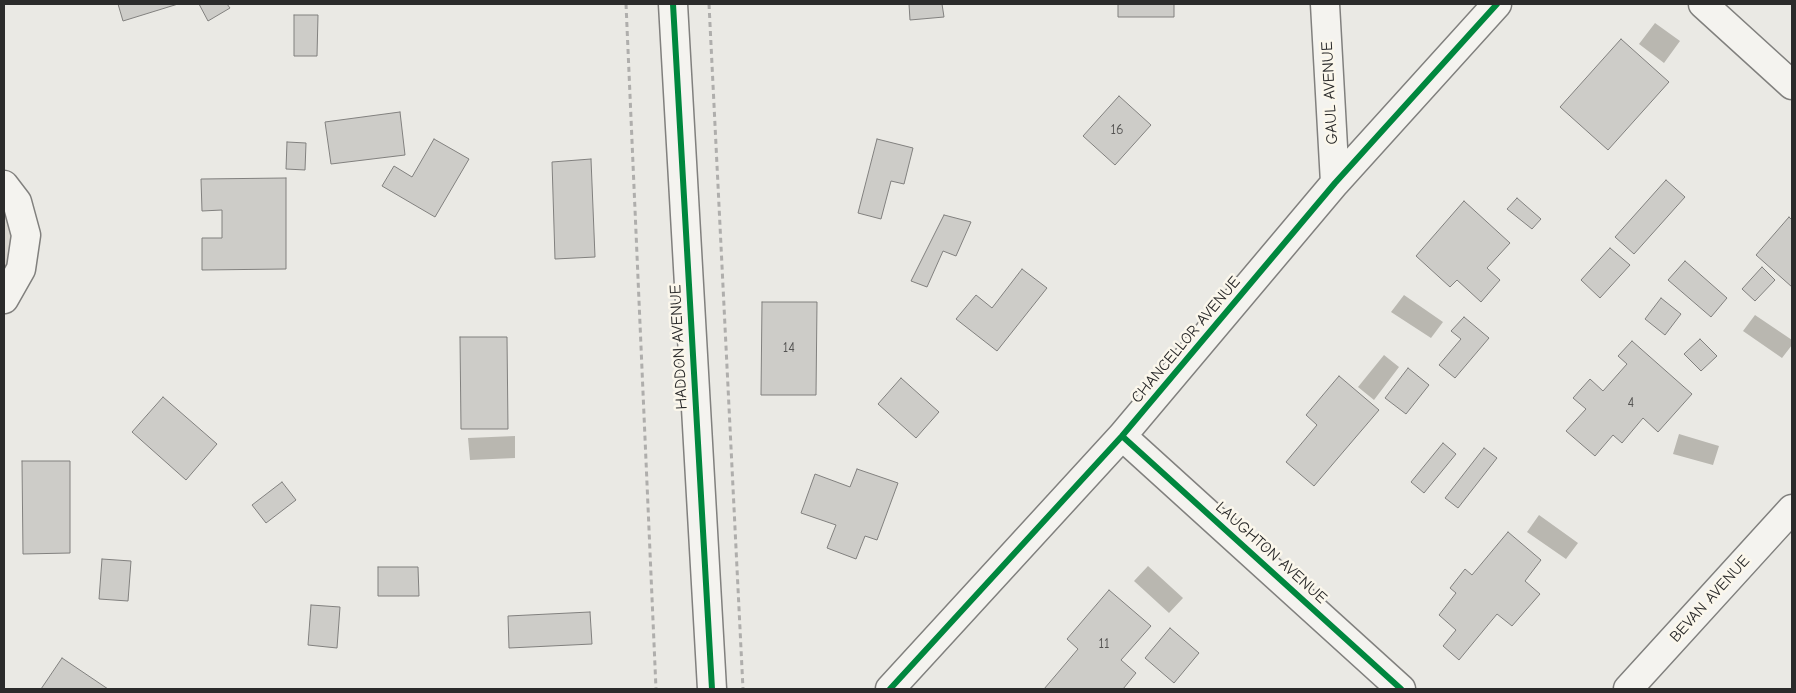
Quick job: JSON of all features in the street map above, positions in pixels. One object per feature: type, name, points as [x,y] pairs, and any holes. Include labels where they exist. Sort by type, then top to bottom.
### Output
[{"type":"street","name":"HADDON AVENUE","points":[[673,4],[712,689]]},
{"type":"street","name":"GAUL AVENUE","points":[[1325,4],[1335,183]]},
{"type":"street","name":"CHANCELLOR AVENUE","points":[[890,689],[1122,436],[1335,183],[1498,4]]},
{"type":"street","points":[[1703,4],[1792,85]]},
{"type":"street","points":[[4,185],[17,202],[26,235],[21,269],[4,299]]},
{"type":"street","name":"LAUGHTON AVENUE","points":[[1122,436],[1401,689]]},
{"type":"street","name":"BEVAN AVENUE","points":[[1628,689],[1792,509]]},
{"type":"path","points":[[626,4],[656,689]]},
{"type":"path","points":[[709,4],[743,689]]},
{"type":"shaded area","points":[[1655,23],[1680,41],[1664,63],[1639,44]]},
{"type":"shaded area","points":[[4,185],[17,202],[4,299]]},
{"type":"shaded area","points":[[1404,295],[1443,322],[1431,338],[1391,312]]},
{"type":"shaded area","points":[[1755,315],[1792,340],[1792,345],[1782,358],[1743,331]]},
{"type":"shaded area","points":[[1384,355],[1399,367],[1374,400],[1358,387]]},
{"type":"shaded area","points":[[1679,434],[1719,446],[1713,465],[1673,454]]},
{"type":"shaded area","points":[[515,436],[515,458],[470,460],[468,438]]},
{"type":"shaded area","points":[[1539,515],[1578,543],[1566,559],[1527,532]]},
{"type":"shaded area","points":[[1148,566],[1183,598],[1169,613],[1134,581]]},
{"type":"building","points":[[118,4],[178,4],[123,21]]},
{"type":"building","points":[[199,4],[227,4],[230,8],[208,21]]},
{"type":"building","points":[[909,4],[942,4],[944,17],[910,20]]},
{"type":"building","points":[[1118,4],[1174,4],[1174,17],[1118,17]]},
{"type":"building","points":[[294,15],[318,15],[317,56],[294,56]]},
{"type":"building","points":[[1621,39],[1669,82],[1608,150],[1560,107]]},
{"type":"building","points":[[1119,96],[1151,125],[1115,165],[1083,136]]},
{"type":"building","points":[[400,112],[405,155],[331,164],[325,122]]},
{"type":"building","points":[[434,139],[469,159],[435,217],[382,186],[394,166],[412,177]]},
{"type":"building","points":[[877,139],[913,148],[904,184],[891,181],[881,219],[858,213]]},
{"type":"building","points":[[287,142],[306,143],[305,170],[286,169]]},
{"type":"building","points":[[591,159],[595,257],[555,259],[552,162]]},
{"type":"building","points":[[286,178],[286,269],[202,270],[202,238],[222,238],[222,210],[202,211],[201,179]]},
{"type":"building","points":[[1666,180],[1685,197],[1634,254],[1615,237]]},
{"type":"building","points":[[1517,198],[1541,219],[1532,229],[1507,209]]},
{"type":"building","points":[[1464,201],[1510,243],[1487,268],[1500,280],[1481,302],[1457,280],[1450,287],[1416,256]]},
{"type":"building","points":[[944,215],[971,222],[956,256],[943,251],[927,287],[911,281]]},
{"type":"building","points":[[1789,217],[1792,220],[1792,287],[1756,255]]},
{"type":"building","points":[[1610,248],[1630,265],[1600,298],[1581,280]]},
{"type":"building","points":[[1685,261],[1727,298],[1711,317],[1668,280]]},
{"type":"building","points":[[1762,267],[1775,280],[1755,301],[1742,289]]},
{"type":"building","points":[[1022,269],[1047,288],[997,351],[956,319],[976,295],[992,308]]},
{"type":"building","points":[[1661,298],[1681,314],[1665,335],[1645,319]]},
{"type":"building","points":[[762,302],[817,302],[816,395],[761,395]]},
{"type":"building","points":[[1464,317],[1489,338],[1455,378],[1439,365],[1461,339],[1451,331]]},
{"type":"building","points":[[460,337],[507,337],[508,429],[461,429]]},
{"type":"building","points":[[1700,339],[1717,356],[1701,371],[1684,354]]},
{"type":"building","points":[[1632,341],[1692,394],[1658,432],[1643,418],[1622,443],[1613,435],[1595,456],[1566,431],[1586,409],[1573,398],[1590,379],[1603,391],[1627,364],[1618,356]]},
{"type":"building","points":[[1408,368],[1429,385],[1406,414],[1385,398]]},
{"type":"building","points":[[1339,376],[1379,410],[1314,486],[1286,462],[1317,425],[1306,415]]},
{"type":"building","points":[[901,378],[939,412],[916,438],[878,404]]},
{"type":"building","points":[[163,397],[217,444],[186,480],[132,432]]},
{"type":"building","points":[[1443,443],[1456,454],[1424,493],[1411,482]]},
{"type":"building","points":[[1484,448],[1497,458],[1458,508],[1445,498]]},
{"type":"building","points":[[22,461],[70,461],[70,553],[23,554]]},
{"type":"building","points":[[857,469],[898,483],[877,540],[865,536],[856,559],[827,548],[836,525],[801,513],[815,474],[850,487]]},
{"type":"building","points":[[282,482],[296,500],[266,523],[252,505]]},
{"type":"building","points":[[1508,532],[1541,560],[1525,581],[1540,594],[1512,626],[1497,614],[1459,660],[1443,646],[1456,630],[1439,615],[1456,593],[1450,588],[1465,569],[1472,575]]},
{"type":"building","points":[[102,559],[131,561],[128,601],[99,599]]},
{"type":"building","points":[[378,567],[418,567],[419,596],[378,596]]},
{"type":"building","points":[[1109,590],[1151,626],[1121,660],[1136,673],[1123,689],[1044,689],[1078,649],[1067,639]]},
{"type":"building","points":[[311,605],[340,607],[337,648],[308,645]]},
{"type":"building","points":[[590,612],[592,644],[509,648],[508,616]]},
{"type":"building","points":[[1170,628],[1199,653],[1174,683],[1145,658]]},
{"type":"building","points":[[62,658],[108,689],[41,689]]},
{"type":"cycle path","points":[[673,4],[712,689]]},
{"type":"cycle path","points":[[890,689],[1122,436],[1335,183],[1497,4]]},
{"type":"cycle path","points":[[1122,436],[1401,689]]}]
